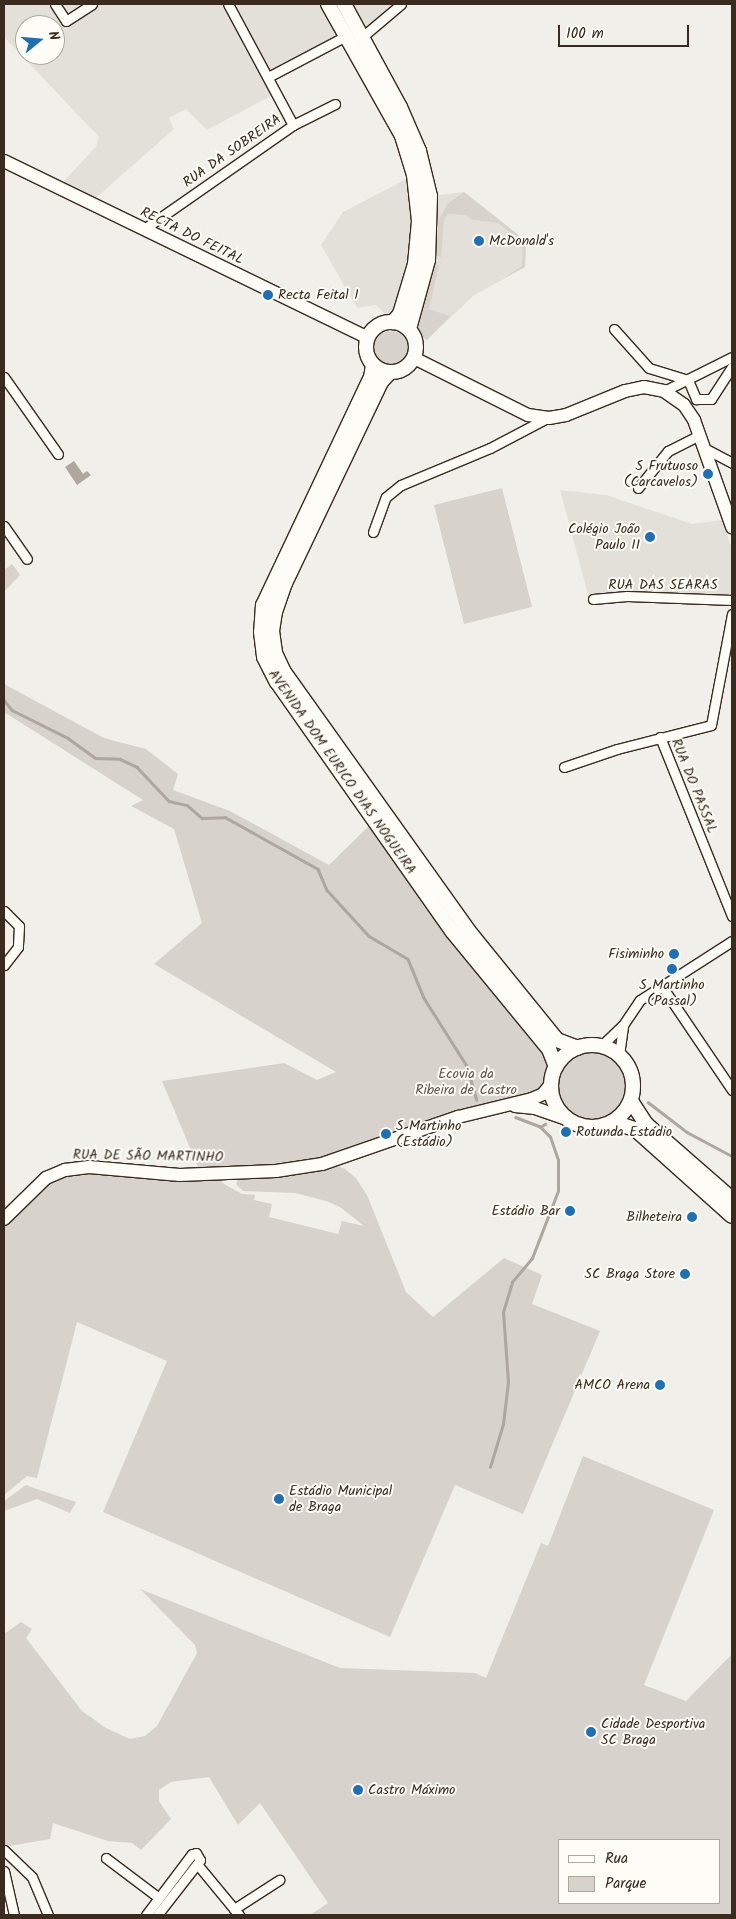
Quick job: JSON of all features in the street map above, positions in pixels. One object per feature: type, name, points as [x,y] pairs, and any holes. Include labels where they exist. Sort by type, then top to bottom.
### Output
[{"type":"main road","points":[[328,4],[402,136],[414,175],[419,221],[415,264],[400,314],[393,322]]},
{"type":"main road","points":[[344,4],[400,107],[419,151],[430,196],[428,260],[409,329]]},
{"type":"main road","points":[[393,322],[409,329],[416,343],[414,358],[404,369],[390,372],[372,365],[366,352],[367,337],[377,325],[393,322]]},
{"type":"main road","name":"AVENIDA DOM EURICO DIAS NOGUEIRA","points":[[372,365],[371,377],[263,605],[261,632],[264,657],[277,682],[452,930],[515,1012],[549,1049],[556,1067]]},
{"type":"main road","name":"AVENIDA DOM EURICO DIAS NOGUEIRA","points":[[390,372],[381,382],[285,583],[275,612],[272,631],[276,653],[284,672],[471,934],[557,1040],[578,1048]]},
{"type":"main road","points":[[614,1122],[631,1101],[633,1078],[619,1055],[601,1046],[578,1048],[565,1055],[556,1067],[552,1084],[556,1104],[569,1120],[590,1127],[614,1122],[636,1129],[732,1216]]},
{"type":"main road","points":[[631,1101],[646,1124],[732,1199]]},
{"type":"street","points":[[55,4],[66,20],[92,4]]},
{"type":"street","name":"RUA DA SOBREIRA","points":[[144,229],[293,125],[228,4]]},
{"type":"street","points":[[362,36],[401,4]]},
{"type":"street","points":[[268,77],[346,36]]},
{"type":"street","points":[[293,125],[335,104]]},
{"type":"street","name":"RECTA DO FEITAL","points":[[4,162],[367,337]]},
{"type":"street","points":[[614,329],[649,368],[688,380]]},
{"type":"street","points":[[664,391],[732,357]]},
{"type":"street","points":[[414,358],[528,415],[549,418]]},
{"type":"street","points":[[688,380],[696,399],[710,399],[732,367]]},
{"type":"street","points":[[4,377],[58,454]]},
{"type":"street","points":[[373,532],[386,497],[401,485],[490,448],[549,418],[566,415],[625,391],[644,387],[664,391],[684,405],[706,449],[732,527]]},
{"type":"street","points":[[638,488],[672,448],[700,435]]},
{"type":"street","points":[[706,449],[732,463]]},
{"type":"street","points":[[4,526],[27,559]]},
{"type":"street","name":"RUA DAS SEARAS","points":[[594,599],[627,596],[732,600]]},
{"type":"street","name":"RUA DO PASSAL","points":[[732,614],[711,725],[660,737],[732,916]]},
{"type":"street","points":[[564,767],[660,737]]},
{"type":"street","points":[[4,911],[19,926],[18,947],[4,966]]},
{"type":"street","points":[[601,1046],[624,1025],[640,1000],[732,941]]},
{"type":"street","points":[[661,985],[732,1090]]},
{"type":"street","points":[[619,1055],[624,1025]]},
{"type":"street","name":"RUA DE SÃO MARTINHO","points":[[4,1219],[46,1178],[65,1170],[89,1168],[180,1175],[297,1168],[322,1164],[407,1137],[458,1117],[510,1106],[543,1094],[552,1084]]},
{"type":"street","name":"RUA DE SÃO MARTINHO","points":[[510,1106],[535,1108],[569,1120]]},
{"type":"street","points":[[4,1850],[32,1877],[48,1915]]},
{"type":"street","points":[[146,1915],[192,1854],[200,1856],[197,1864],[157,1915]]},
{"type":"street","points":[[106,1858],[159,1898]]},
{"type":"street","points":[[197,1864],[236,1912],[279,1880]]},
{"type":"street","points":[[4,1871],[14,1915]]},
{"type":"shaded area","points":[[4,4],[328,4],[346,36],[268,77],[276,93],[207,130],[186,109],[169,118],[174,129],[90,203],[58,187],[96,147],[99,137],[31,65],[65,65],[65,15],[15,15],[15,49],[4,37]]},
{"type":"shaded area","points":[[344,4],[401,4],[362,37]]},
{"type":"shaded area","points":[[414,175],[415,264],[393,322],[376,305],[357,308],[321,245],[343,212]]},
{"type":"shaded area","points":[[464,192],[526,241],[525,267],[473,296],[427,340],[409,329],[430,196]]},
{"type":"shaded area","points":[[74,461],[83,474],[87,471],[91,475],[77,485],[65,467]]},
{"type":"shaded area","name":"Colégio João Paulo II","points":[[560,490],[606,495],[692,524],[722,520],[732,549],[732,597],[589,598]]},
{"type":"green space","points":[[464,192],[526,241],[525,267],[503,279],[522,266],[523,243],[498,223],[473,220],[466,215],[448,214],[444,219],[441,257],[437,256],[438,222],[447,204]]},
{"type":"green space","points":[[435,265],[439,265],[429,309],[450,316],[427,340],[419,335],[418,326]]},
{"type":"green space","points":[[391,331],[403,336],[408,348],[403,360],[391,365],[379,360],[374,348],[379,336]]},
{"type":"green space","points":[[502,488],[532,607],[464,624],[434,505]]},
{"type":"green space","points":[[12,564],[20,575],[4,592],[4,570]]},
{"type":"green space","name":"Ecovia da Ribeira de Castro","points":[[4,684],[104,738],[146,749],[178,774],[173,790],[230,811],[329,865],[375,820],[556,1067],[551,1084],[543,1094],[322,1164],[215,1174],[224,1184],[242,1194],[255,1195],[254,1200],[272,1204],[269,1217],[338,1234],[342,1221],[364,1226],[340,1207],[326,1201],[295,1193],[243,1191],[236,1184],[239,1177],[334,1165],[345,1169],[356,1178],[367,1195],[406,1292],[433,1317],[504,1258],[542,1275],[532,1304],[600,1331],[523,1514],[455,1485],[390,1637],[103,1512],[167,1361],[77,1322],[37,1478],[27,1476],[4,1495],[4,1219],[65,1170],[201,1174],[162,1081],[284,1063],[317,1080],[336,1072],[154,964],[202,923],[174,829],[131,806],[143,800],[4,712]]},
{"type":"green space","points":[[593,1050],[613,1056],[623,1066],[629,1086],[623,1106],[613,1116],[593,1122],[573,1116],[563,1106],[557,1086],[563,1066],[573,1056]]},
{"type":"green space","points":[[583,1456],[714,1510],[644,1685],[686,1701],[732,1654],[732,1915],[310,1915],[328,1903],[260,1803],[238,1825],[209,1777],[171,1782],[159,1790],[159,1801],[171,1819],[141,1850],[132,1843],[108,1841],[53,1823],[50,1839],[4,1847],[4,1634],[21,1622],[32,1629],[26,1638],[82,1711],[106,1728],[130,1739],[145,1736],[157,1726],[197,1653],[195,1645],[140,1589],[340,1668],[475,1673],[486,1678],[541,1543],[548,1546]]},
{"type":"green space","points":[[26,1485],[76,1502],[70,1513],[37,1499],[4,1511],[4,1501]]},
{"type":"waterway","points":[[4,700],[12,710],[68,738],[96,758],[120,759],[137,767],[169,801],[187,805],[202,818],[225,817],[318,869],[327,890],[369,936],[408,959],[424,998],[467,1066],[477,1100]]},
{"type":"waterway","points":[[648,1102],[687,1132],[732,1156]]},
{"type":"waterway","points":[[490,1467],[503,1424],[508,1382],[503,1312],[512,1282],[532,1258],[558,1191],[558,1160],[550,1137],[540,1127],[516,1118]]},
{"type":"waterway","points":[[540,1127],[545,1124]]},
{"type":"place","name":"McDonald's","points":[[479,241]]},
{"type":"place","name":"Recta Feital I","points":[[268,295]]},
{"type":"place","name":"S Frutuoso (Carcavelos)","points":[[708,474]]},
{"type":"place","name":"Colégio João Paulo II","points":[[650,537]]},
{"type":"place","name":"Fisiminho","points":[[674,954]]},
{"type":"place","name":"S Martinho (Passal)","points":[[672,969]]},
{"type":"place","name":"Rotunda Estádio","points":[[566,1132]]},
{"type":"place","name":"S Martinho (Estádio)","points":[[386,1134]]},
{"type":"place","name":"Estádio Bar","points":[[570,1211]]},
{"type":"place","name":"Bilheteira","points":[[692,1217]]},
{"type":"place","name":"SC Braga Store","points":[[685,1274]]},
{"type":"place","name":"AMCO Arena","points":[[660,1385]]},
{"type":"place","name":"Estádio Municipal de Braga","points":[[279,1499]]},
{"type":"place","name":"Cidade Desportiva SC Braga","points":[[591,1732]]},
{"type":"place","name":"Castro Máximo","points":[[358,1790]]}]
